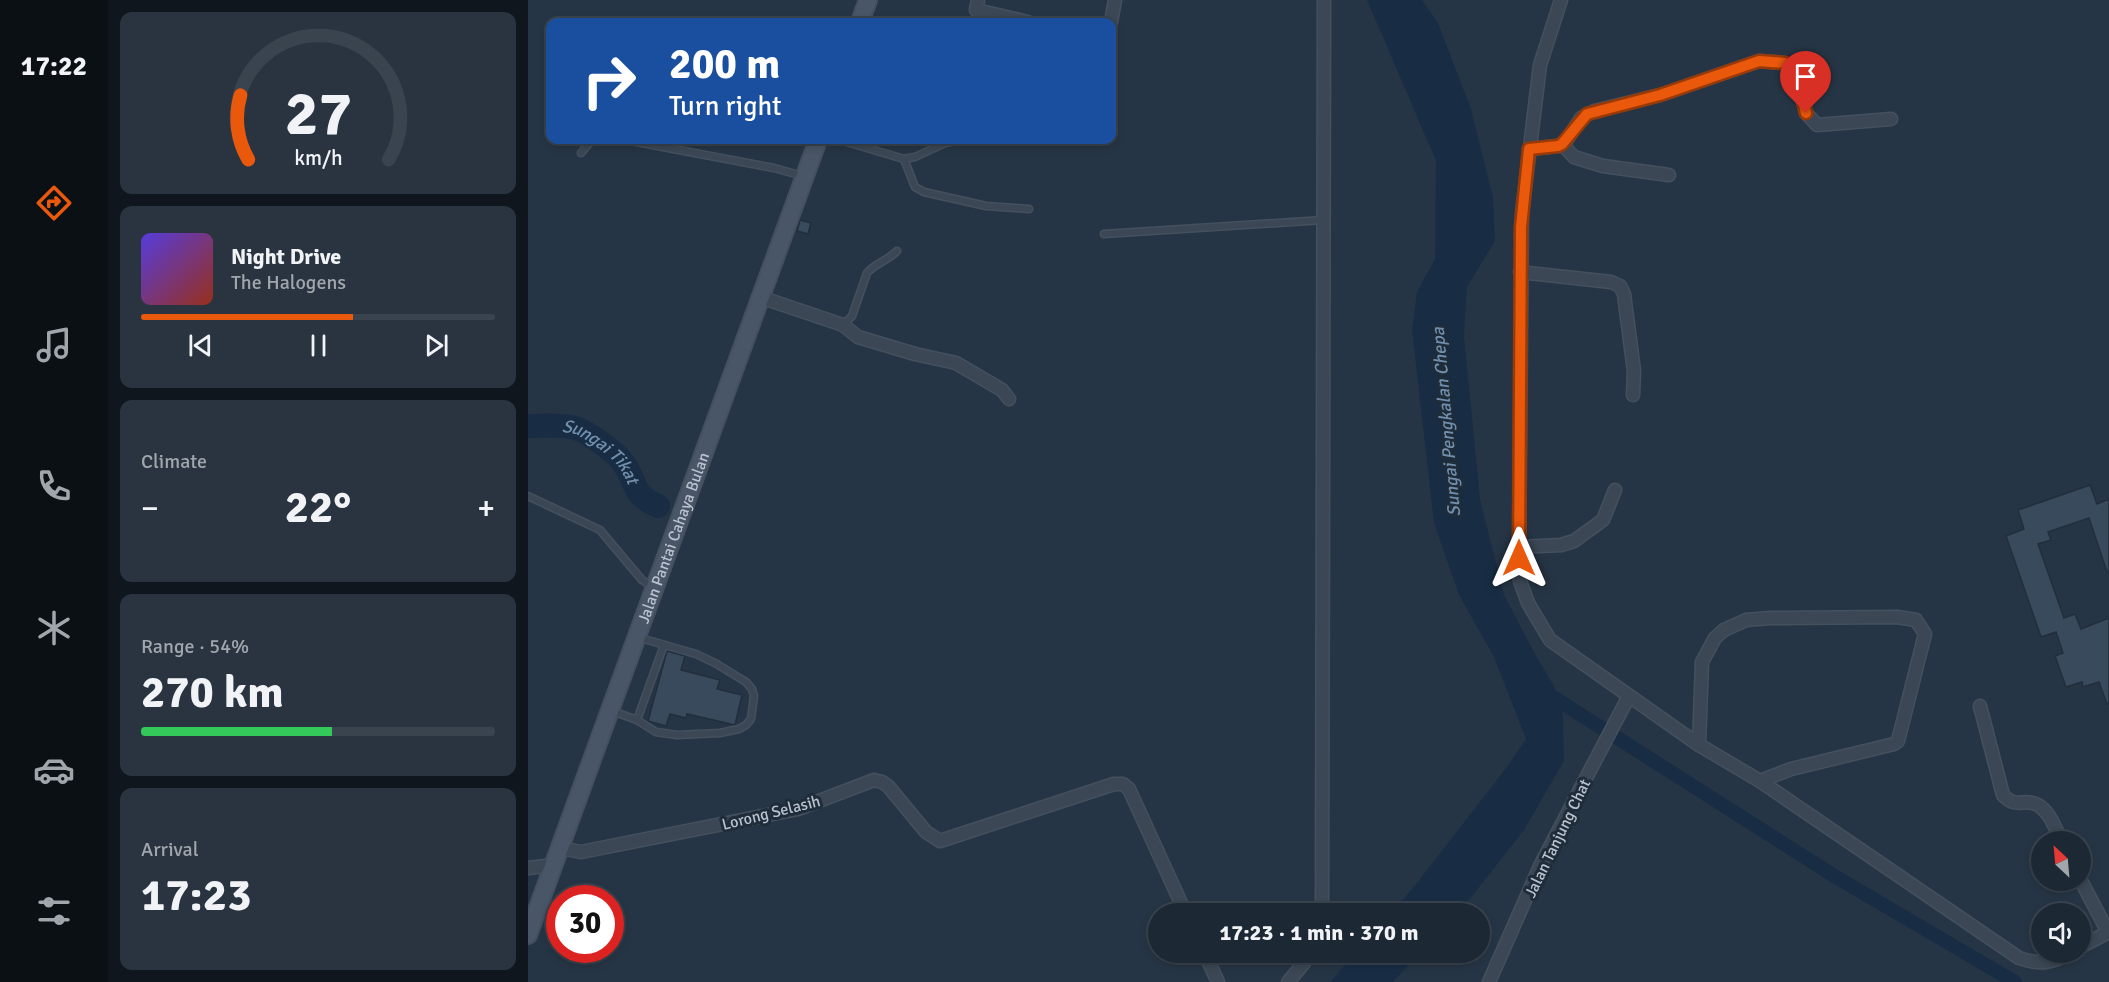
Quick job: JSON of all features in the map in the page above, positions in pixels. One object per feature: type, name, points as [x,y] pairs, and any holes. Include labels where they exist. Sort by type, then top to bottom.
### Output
[{"type":"main road","points":[[861,18],[868,0]]},
{"type":"main road","name":"Jalan Pantai Cahaya Bulan","points":[[528,935],[816,144]]},
{"type":"street","points":[[978,0],[976,10],[1011,18]]},
{"type":"street","points":[[1112,18],[1115,0]]},
{"type":"street","points":[[1322,903],[1324,0]]},
{"type":"street","points":[[1562,1],[1540,65],[1521,220],[1518,547],[1520,581],[1528,603],[1550,640],[1699,745],[1760,781],[2019,957],[2031,961]]},
{"type":"street","points":[[1529,149],[1562,144],[1587,114],[1660,95],[1759,61],[1785,63],[1796,74],[1806,113],[1817,124],[1891,119]]},
{"type":"street","points":[[1562,144],[1574,157],[1603,166],[1669,175]]},
{"type":"street","points":[[1520,272],[1611,282],[1620,286],[1624,294],[1633,360],[1634,395]]},
{"type":"street","points":[[760,297],[843,325],[858,337],[915,354],[956,363],[1002,390],[1009,399]]},
{"type":"street","points":[[1518,547],[1561,545],[1574,541],[1603,520],[1615,490]]},
{"type":"street","points":[[1699,745],[1702,662],[1715,638],[1724,630],[1746,620],[1770,618],[1897,617],[1916,620],[1925,634],[1898,741],[1894,744],[1791,769],[1760,781]]},
{"type":"street","name":"Jalan Tanjung Chat","points":[[1490,982],[1541,864],[1629,696]]},
{"type":"street","points":[[1980,705],[2003,795],[2009,802],[2016,804],[2027,802],[2038,806],[2048,815],[2056,831]]},
{"type":"street","name":"Lorong Selasih","points":[[560,848],[582,852],[798,809],[874,780],[888,786],[926,832],[940,841],[1114,784],[1123,784],[1129,789],[1181,903]]},
{"type":"street","points":[[528,868],[554,865]]},
{"type":"street","points":[[2086,891],[2108,932],[2091,941]]},
{"type":"street","points":[[1209,963],[1218,982]]},
{"type":"street","points":[[1288,982],[1305,963]]},
{"type":"lane","points":[[581,153],[589,144]]},
{"type":"lane","points":[[647,144],[774,168],[804,177]]},
{"type":"lane","points":[[853,144],[904,159],[915,157],[943,144]]},
{"type":"lane","points":[[904,159],[915,187],[924,192],[986,206],[1029,209]]},
{"type":"lane","points":[[1104,234],[1323,220]]},
{"type":"lane","points":[[843,325],[852,316],[867,273],[897,251]]},
{"type":"lane","points":[[528,496],[600,530],[642,580],[654,587]]},
{"type":"lane","points":[[610,711],[637,720],[656,732],[677,735],[720,733],[739,729],[751,718],[754,696],[746,682],[696,654],[636,636]]},
{"type":"lane","points":[[637,720],[664,645]]},
{"type":"water","name":"Sungai Pengkalan Chepa","points":[[1367,0],[1422,0],[1438,23],[1471,109],[1493,197],[1495,241],[1467,287],[1464,336],[1480,499],[1504,595],[1554,686],[1563,715],[1564,761],[1524,830],[1473,895],[1465,903],[1400,903],[1507,767],[1526,739],[1494,657],[1459,595],[1434,523],[1412,330],[1417,292],[1435,259],[1436,161]]},
{"type":"water","points":[[1347,963],[1411,963],[1393,982],[1330,982]]},
{"type":"building","points":[[800,220],[811,223],[808,234],[797,231]]},
{"type":"building","points":[[2090,485],[2097,504],[2109,499],[2109,571],[2107,572],[2089,518],[2048,532],[2051,540],[2038,544],[2064,618],[2075,614],[2081,629],[2109,618],[2109,704],[2107,704],[2099,682],[2083,687],[2082,682],[2066,687],[2055,656],[2063,653],[2056,632],[2041,637],[2006,536],[2024,529],[2018,510]]},
{"type":"building","points":[[667,651],[685,656],[681,670],[720,680],[717,689],[742,695],[735,725],[687,714],[686,718],[670,714],[666,726],[648,721]]},
{"type":"waterway","name":"Sungai Tikat","points":[[528,426],[563,426],[587,433],[621,460],[636,489],[644,498],[658,506]]},
{"type":"waterway","points":[[1545,692],[1603,729]]},
{"type":"waterway","points":[[1616,737],[1836,877],[2015,982]]},
{"type":"route","points":[[1519,558],[1521,227],[1529,149],[1562,144],[1581,118],[1594,111],[1660,95],[1759,61],[1785,63],[1796,74],[1806,113]]}]
